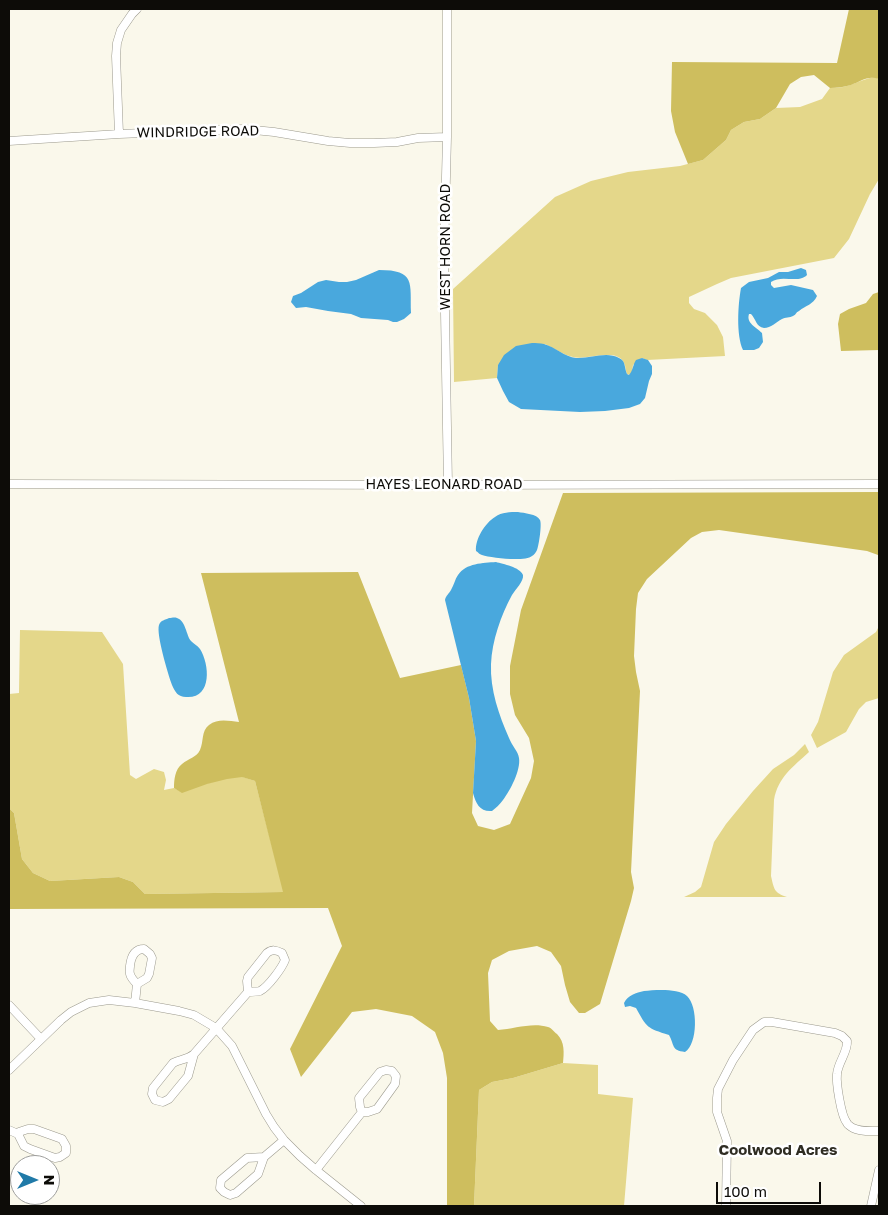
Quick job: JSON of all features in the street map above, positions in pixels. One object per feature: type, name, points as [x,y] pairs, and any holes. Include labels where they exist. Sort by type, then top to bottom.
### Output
[{"type":"street","points":[[119,134],[117,43],[122,30],[137,9]]},
{"type":"street","name":"WEST HORN ROAD","points":[[447,9],[447,137],[444,255],[448,485]]},
{"type":"street","name":"WINDRIDGE ROAD","points":[[9,141],[244,129],[328,141],[374,143],[447,137]]},
{"type":"street","name":"HAYES LEONARD ROAD","points":[[9,484],[879,484]]},
{"type":"street","points":[[194,1054],[188,1076],[169,1100],[163,1102],[155,1100],[152,1094],[153,1088],[174,1063],[188,1059],[194,1054],[248,992],[259,991],[267,985],[283,965],[285,960],[282,953],[274,950],[267,953],[248,977],[248,992]]},
{"type":"street","points":[[135,1003],[137,984]]},
{"type":"street","points":[[9,1070],[61,1020],[89,1003],[109,1000],[188,1013],[216,1028],[232,1046],[266,1114],[284,1140],[316,1170],[361,1206]]},
{"type":"street","points":[[9,1005],[41,1039]]},
{"type":"street","points":[[726,1206],[727,1141],[717,1112],[716,1098],[718,1089],[738,1052],[753,1030],[764,1022],[835,1033],[842,1036],[847,1041],[848,1047],[837,1073],[843,1116],[847,1123],[857,1130],[879,1131]]},
{"type":"street","points":[[392,1071],[396,1076],[395,1084],[377,1109],[362,1112],[359,1098],[380,1072],[392,1071]]},
{"type":"street","points":[[316,1170],[362,1112]]},
{"type":"street","points":[[9,1130],[18,1134],[27,1148],[55,1158],[66,1153],[66,1146],[62,1140],[37,1130],[22,1130],[18,1134]]},
{"type":"street","points":[[264,1157],[250,1157],[241,1162],[221,1180],[222,1190],[230,1195],[236,1193],[258,1174],[264,1157],[284,1140]]},
{"type":"street","points":[[871,1206],[879,1170]]},
{"type":"shaded area","points":[[849,9],[879,9],[879,79],[868,78],[848,86],[830,88],[814,75],[801,77],[790,84],[776,108],[760,119],[744,122],[731,130],[726,140],[703,160],[688,164],[675,132],[671,111],[672,62],[837,63]]},
{"type":"shaded area","points":[[874,77],[879,79],[879,179],[849,239],[834,258],[731,278],[689,297],[689,303],[694,309],[705,313],[717,325],[723,337],[725,356],[647,360],[642,358],[633,365],[630,375],[627,374],[625,364],[620,358],[615,356],[573,357],[545,344],[498,365],[497,378],[454,382],[453,289],[555,197],[591,181],[628,172],[680,166],[703,160],[726,140],[731,130],[744,122],[760,119],[776,108],[800,107],[822,99],[830,88],[840,88]]},
{"type":"shaded area","points":[[879,292],[879,350],[841,351],[838,324],[840,314],[866,303],[873,294]]},
{"type":"shaded area","points":[[879,492],[879,556],[867,551],[719,530],[702,532],[691,538],[647,579],[638,593],[634,656],[640,691],[631,872],[634,888],[631,901],[600,1004],[585,1013],[579,1013],[570,1002],[561,966],[551,952],[537,946],[509,951],[492,960],[488,973],[490,1021],[498,1030],[529,1025],[549,1028],[561,1040],[563,1063],[513,1078],[492,1082],[479,1090],[474,1206],[447,1206],[447,1078],[443,1053],[435,1032],[412,1016],[376,1009],[352,1012],[301,1077],[290,1049],[342,946],[328,908],[9,909],[9,808],[14,813],[22,859],[33,873],[50,881],[119,877],[133,882],[145,894],[283,892],[255,781],[242,777],[227,779],[182,793],[174,788],[176,772],[182,764],[198,753],[206,727],[220,721],[239,722],[201,573],[358,572],[400,678],[461,665],[476,741],[472,813],[478,826],[494,830],[510,824],[531,778],[534,761],[529,738],[515,715],[510,694],[510,666],[521,610],[563,493]]},
{"type":"shaded area","points":[[879,626],[879,698],[866,702],[859,709],[846,732],[817,748],[811,735],[818,722],[833,672],[844,655],[876,632]]},
{"type":"shaded area","points":[[20,630],[102,632],[123,664],[130,775],[136,779],[154,769],[164,772],[166,780],[164,790],[174,788],[182,792],[230,778],[243,777],[255,781],[284,892],[145,894],[133,882],[119,877],[50,881],[33,873],[22,859],[14,813],[9,808],[9,694],[19,693]]},
{"type":"shaded area","points":[[805,744],[809,752],[783,779],[774,800],[771,876],[775,890],[787,897],[684,897],[701,887],[714,842],[726,824],[773,769],[794,755]]},
{"type":"shaded area","points":[[563,1063],[598,1065],[598,1094],[633,1098],[624,1206],[474,1206],[479,1090],[492,1082],[513,1078]]},
{"type":"water","points":[[801,268],[806,270],[807,275],[803,278],[775,280],[771,282],[771,285],[774,288],[791,285],[813,290],[817,296],[815,299],[794,315],[783,318],[767,328],[759,326],[751,314],[749,314],[748,317],[752,325],[762,333],[763,342],[759,348],[754,350],[743,350],[738,328],[741,288],[749,282],[768,278],[779,272],[788,272]]},
{"type":"water","points":[[379,270],[399,272],[409,280],[411,313],[397,322],[361,318],[351,314],[306,307],[296,308],[291,302],[293,296],[318,282],[326,280],[347,282]]},
{"type":"water","points":[[532,343],[544,344],[576,358],[603,355],[614,356],[623,361],[629,375],[636,360],[642,358],[648,360],[652,366],[652,374],[645,398],[640,404],[629,408],[605,411],[580,412],[521,409],[509,402],[503,391],[497,378],[498,365],[504,355],[516,346]]},
{"type":"water","points":[[518,512],[533,515],[541,522],[539,544],[533,555],[522,559],[508,559],[481,555],[476,551],[479,537],[484,527],[491,520],[503,513]]},
{"type":"water","points":[[496,562],[515,568],[523,575],[504,611],[495,637],[491,664],[496,702],[505,729],[518,755],[519,763],[514,780],[506,796],[492,811],[488,811],[479,806],[473,793],[476,741],[469,698],[445,600],[457,577],[465,568],[475,564]]},
{"type":"water","points":[[177,618],[182,622],[191,641],[200,649],[206,664],[207,672],[204,687],[201,693],[194,696],[183,697],[179,695],[174,690],[170,680],[159,637],[159,625],[163,620]]},
{"type":"water","points":[[666,990],[683,993],[691,1001],[695,1025],[692,1041],[685,1052],[675,1049],[669,1035],[648,1026],[636,1008],[625,1007],[624,1003],[630,996],[644,991]]},
{"type":"district","name":"Coolwood Acres","points":[[778,1150]]}]
